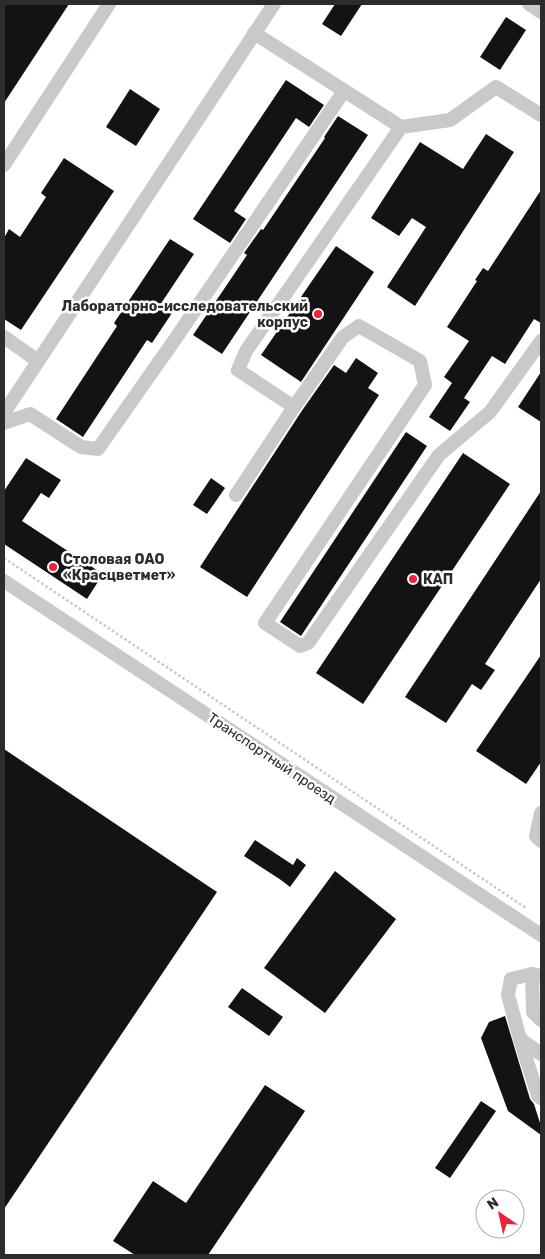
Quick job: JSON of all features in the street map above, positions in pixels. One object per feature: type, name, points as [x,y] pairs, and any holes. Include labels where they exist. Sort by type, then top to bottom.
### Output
[{"type":"street","points":[[4,165],[109,4]]},
{"type":"street","points":[[4,413],[274,4]]},
{"type":"street","points":[[529,4],[541,12]]},
{"type":"street","points":[[254,33],[401,127],[450,120],[496,87],[541,116]]},
{"type":"street","points":[[4,423],[30,414],[81,447],[98,449],[344,91]]},
{"type":"street","points":[[294,407],[238,370],[246,351],[401,127]]},
{"type":"street","points":[[236,495],[343,337],[359,326],[420,361],[425,385],[265,623],[300,646],[308,643],[439,455],[490,412],[541,341]]},
{"type":"street","points":[[4,337],[38,361]]},
{"type":"street","name":"Транспортный проезд","points":[[4,581],[541,935]]},
{"type":"street","points":[[541,813],[536,836],[541,841]]},
{"type":"street","points":[[541,1020],[532,1012],[537,975],[511,979],[508,995],[538,1096],[541,1098]]},
{"type":"street","points":[[520,1039],[541,1054]]},
{"type":"path","points":[[4,558],[533,912]]},
{"type":"building","points":[[4,4],[69,4],[4,103]]},
{"type":"building","points":[[335,4],[362,4],[341,36],[322,24]]},
{"type":"building","points":[[506,17],[526,30],[500,70],[480,57]]},
{"type":"building","points":[[286,80],[324,105],[309,127],[296,118],[234,211],[246,219],[230,243],[193,219]]},
{"type":"building","points":[[130,89],[160,109],[136,146],[106,127]]},
{"type":"building","points":[[338,116],[368,135],[222,354],[193,335],[247,255],[244,253],[261,229],[263,230]]},
{"type":"building","points":[[486,134],[514,152],[415,306],[387,287],[426,227],[412,218],[399,236],[371,218],[420,142],[463,169]]},
{"type":"building","points":[[64,158],[114,191],[21,330],[4,319],[4,238],[9,229],[20,237],[46,197],[41,193]]},
{"type":"building","points":[[541,190],[541,323],[534,319],[505,364],[492,356],[464,398],[470,402],[450,431],[429,417],[452,383],[444,377],[469,341],[447,327],[477,281],[475,280],[483,268],[488,271]]},
{"type":"building","points":[[170,239],[194,254],[160,305],[172,313],[152,343],[147,340],[83,437],[56,419],[117,326],[114,323]]},
{"type":"building","name":"Лабораторно-исследовательский корпус","points":[[336,246],[374,272],[301,382],[261,355]]},
{"type":"building","points":[[356,358],[378,373],[368,388],[379,395],[247,597],[200,567],[301,412],[334,365],[346,373]]},
{"type":"building","points":[[541,372],[541,422],[518,407]]},
{"type":"building","points":[[406,432],[427,446],[301,636],[280,622]]},
{"type":"building","name":"КАП","points":[[463,453],[510,484],[363,704],[316,673]]},
{"type":"building","points":[[26,458],[61,480],[49,498],[41,493],[22,521],[103,574],[87,599],[4,544],[4,491]]},
{"type":"building","points":[[211,478],[225,488],[207,514],[193,505]]},
{"type":"building","points":[[541,491],[541,579],[485,664],[495,670],[481,690],[472,684],[446,723],[405,697]]},
{"type":"building","points":[[541,655],[541,762],[526,784],[476,751]]},
{"type":"building","points":[[4,749],[217,892],[4,1209]]},
{"type":"building","points":[[255,840],[293,865],[297,858],[306,865],[290,887],[244,856]]},
{"type":"building","points":[[335,871],[396,919],[325,1013],[264,968]]},
{"type":"building","points":[[242,988],[283,1017],[269,1036],[228,1007]]},
{"type":"building","points":[[505,1016],[530,1099],[534,1104],[541,1126],[541,1135],[508,1111],[481,1038],[489,1022]]},
{"type":"building","points":[[265,1085],[305,1111],[208,1255],[135,1255],[113,1241],[153,1181],[186,1203]]},
{"type":"building","points":[[481,1101],[496,1111],[450,1178],[435,1168]]},
{"type":"place","name":"Лабораторно-исследовательский корпус","points":[[318,314]]},
{"type":"place","name":"Столовая ОАО «Красцветмет»","points":[[53,567]]},
{"type":"place","name":"КАП","points":[[413,579]]}]
